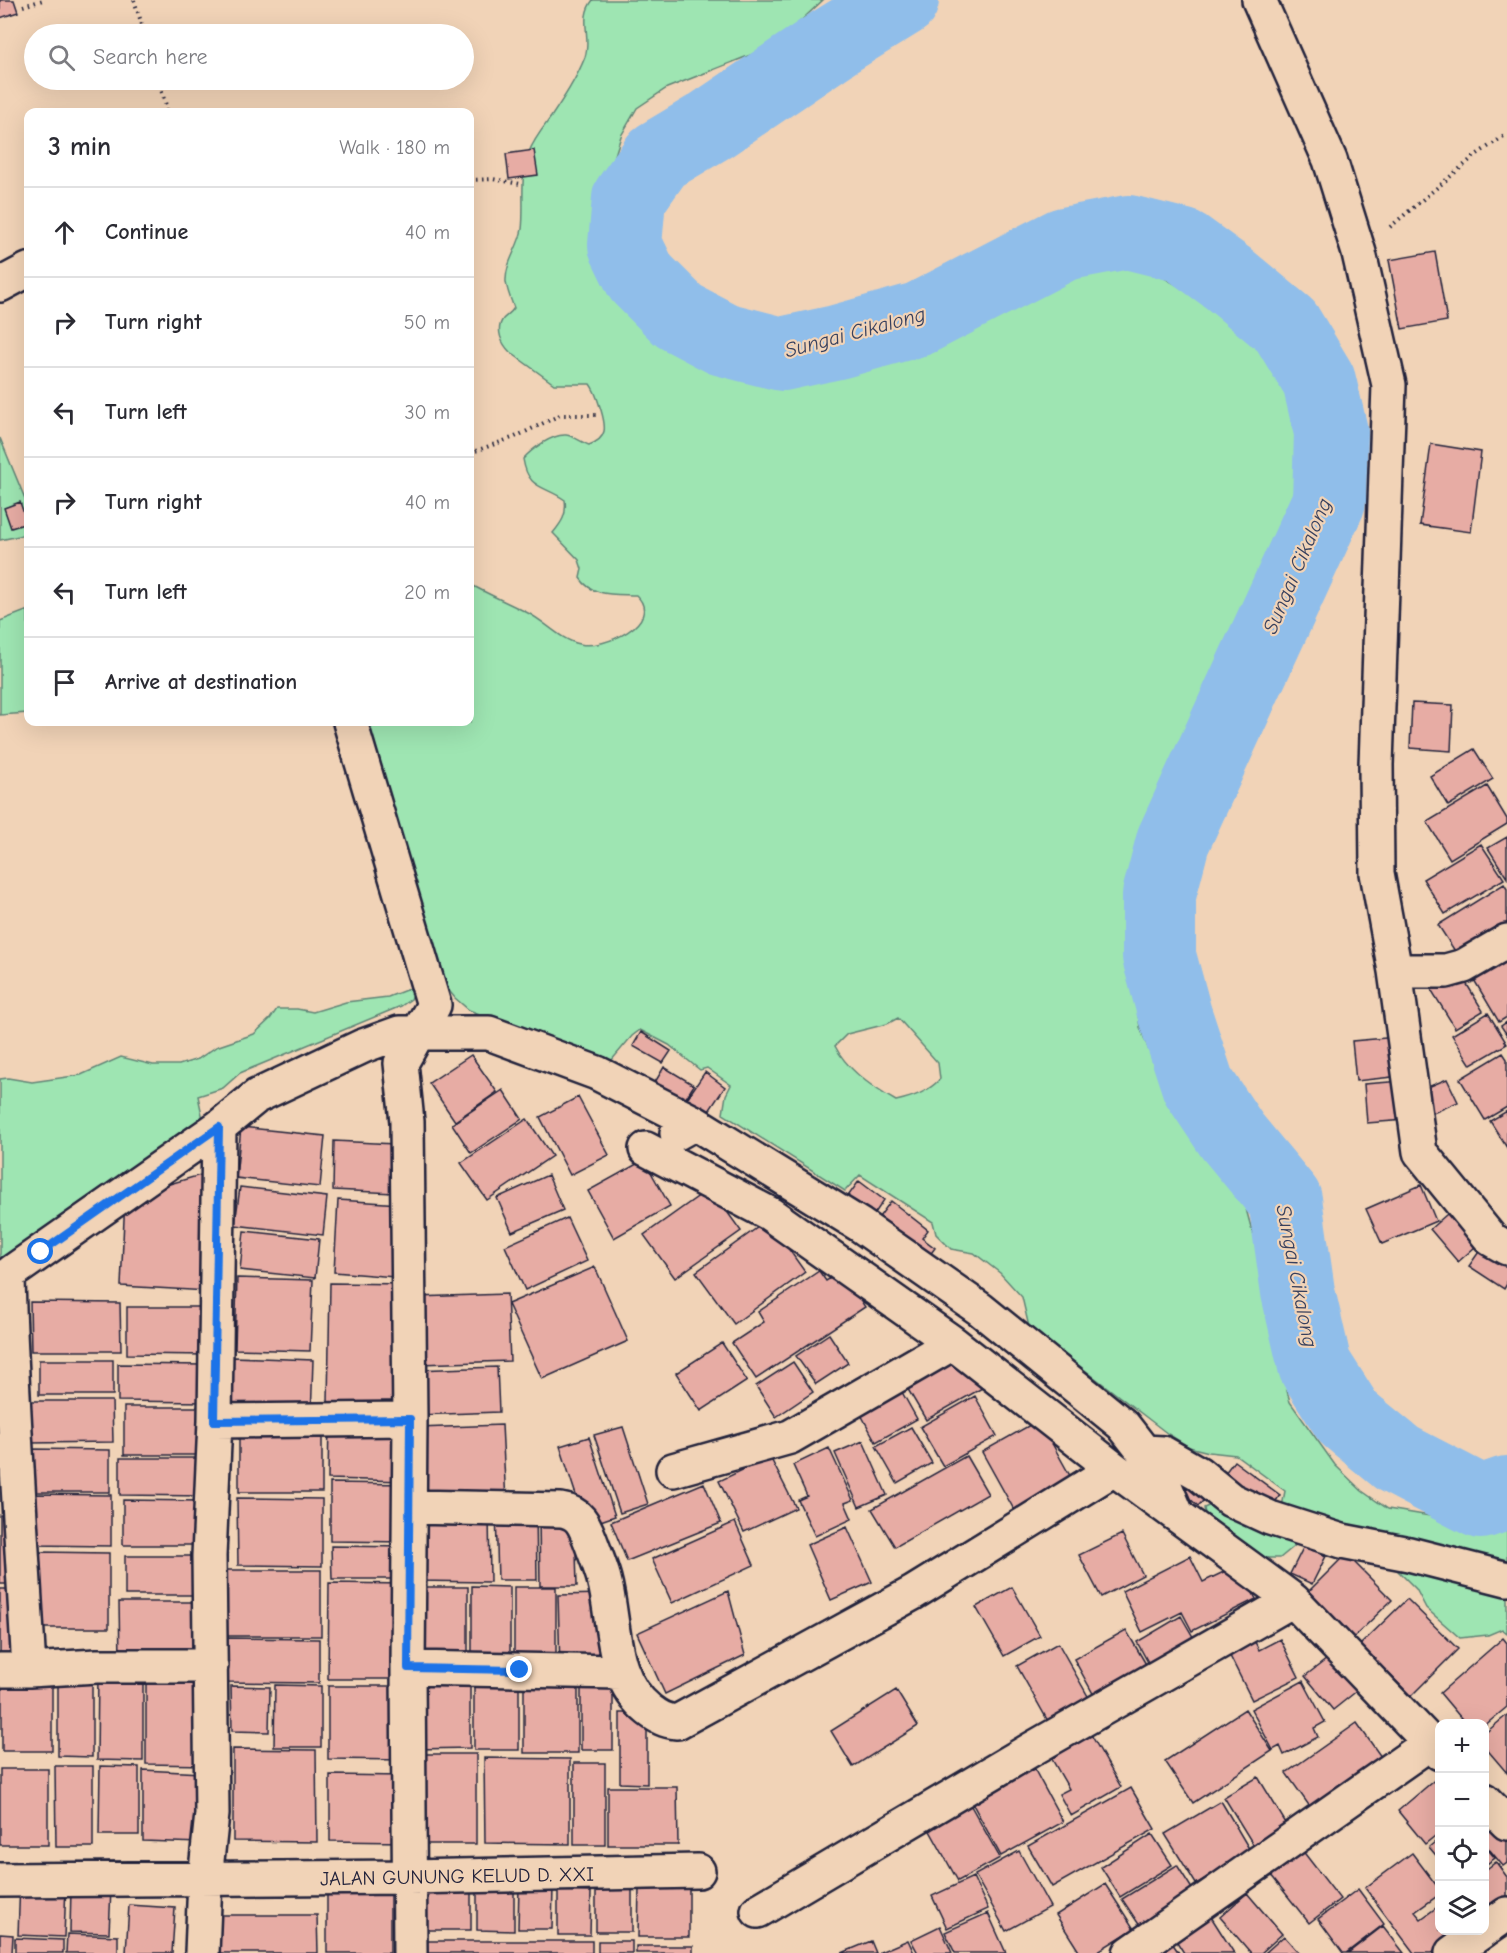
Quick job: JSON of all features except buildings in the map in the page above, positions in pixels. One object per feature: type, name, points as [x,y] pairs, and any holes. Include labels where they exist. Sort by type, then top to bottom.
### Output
[{"type":"street","points":[[1259,0],[1330,160],[1359,253],[1389,385],[1376,765],[1377,873],[1395,971],[1420,1152],[1491,1239],[1507,1248]]},
{"type":"street","points":[[0,285],[24,272]]},
{"type":"street","points":[[351,726],[434,1005],[401,1063],[407,1122],[410,1419],[408,1668],[410,1953]]},
{"type":"street","points":[[1395,971],[1446,970],[1464,966],[1507,941]]},
{"type":"street","points":[[212,1666],[97,1666],[14,1670],[8,1279],[12,1272],[219,1127],[257,1096],[363,1046],[399,1033],[489,1033],[597,1073],[695,1123],[860,1225],[980,1308],[1123,1425],[1162,1479],[1177,1514]]},
{"type":"street","points":[[695,1123],[646,1149],[770,1214],[953,1343],[1114,1469],[1293,1600],[1435,1748],[1130,1953]]},
{"type":"street","points":[[202,1953],[211,1879],[212,1666],[209,1556],[214,1421],[219,1127]]},
{"type":"street","points":[[673,1470],[790,1437],[953,1343]]},
{"type":"street","points":[[214,1421],[410,1419]]},
{"type":"street","points":[[1144,1452],[1163,1453],[1198,1473],[1231,1500],[1270,1518],[1342,1541],[1409,1554],[1507,1579]]},
{"type":"street","points":[[410,1507],[561,1510],[579,1517],[585,1527],[604,1579],[621,1672],[632,1694],[644,1706],[658,1718],[668,1722],[677,1722],[913,1593],[1114,1469]]},
{"type":"street","points":[[758,1911],[1032,1749],[1293,1600]]},
{"type":"street","points":[[408,1668],[621,1672]]},
{"type":"street","points":[[1489,1804],[1507,1823]]},
{"type":"street","name":"JALAN GUNUNG KELUD D. XXI","points":[[0,1880],[409,1877],[698,1871]]},
{"type":"street","points":[[1489,1927],[1507,1914]]},
{"type":"street","points":[[1452,1953],[1477,1935]]},
{"type":"path","points":[[23,6],[43,0]]},
{"type":"path","points":[[134,0],[142,24]]},
{"type":"path","points":[[161,90],[167,108]]},
{"type":"path","points":[[1359,253],[1476,155],[1507,134]]},
{"type":"path","points":[[474,180],[492,179],[520,184]]},
{"type":"path","points":[[474,452],[515,437],[560,415],[597,415]]},
{"type":"green space","points":[[593,0],[823,0],[792,29],[753,54],[667,88],[637,108],[621,136],[612,165],[609,192],[610,226],[615,249],[638,298],[659,328],[709,358],[772,365],[831,358],[923,332],[992,307],[1085,258],[1126,261],[1157,274],[1206,301],[1259,346],[1291,390],[1311,438],[1308,493],[1296,539],[1264,601],[1258,628],[1211,699],[1171,777],[1158,822],[1129,884],[1124,951],[1134,989],[1140,1027],[1156,1069],[1177,1106],[1188,1120],[1222,1151],[1242,1194],[1252,1231],[1271,1264],[1282,1301],[1282,1372],[1290,1402],[1335,1465],[1362,1491],[1388,1509],[1448,1519],[1481,1520],[1507,1515],[1507,1633],[1502,1629],[1488,1635],[1460,1638],[1426,1608],[1416,1589],[1389,1562],[1320,1525],[1280,1558],[1253,1558],[1207,1526],[1204,1508],[1215,1503],[1282,1507],[1285,1491],[1236,1455],[1189,1447],[1168,1434],[1029,1327],[1022,1297],[1000,1273],[974,1253],[951,1249],[936,1234],[933,1222],[860,1175],[845,1191],[723,1114],[726,1095],[731,1085],[707,1068],[700,1070],[669,1045],[640,1030],[611,1061],[599,1059],[469,1010],[442,982],[363,726],[474,726],[474,586],[528,613],[566,639],[580,644],[603,643],[615,638],[628,632],[643,615],[643,605],[636,595],[597,591],[591,589],[580,578],[582,569],[579,560],[553,533],[563,518],[565,500],[533,482],[525,469],[523,459],[543,443],[555,437],[566,435],[589,445],[600,439],[604,431],[604,422],[594,390],[590,384],[554,384],[510,352],[502,341],[500,332],[503,319],[514,308],[507,288],[506,275],[522,229],[523,180],[526,161],[533,143],[570,88],[585,57],[587,50],[586,14]],"holes":[[[898,1018],[938,1063],[940,1079],[920,1093],[896,1101],[861,1078],[846,1063],[835,1046],[847,1034],[887,1024]]]},
{"type":"green space","points":[[0,438],[24,496],[24,534],[0,540]]},
{"type":"green space","points":[[24,612],[24,713],[0,715],[0,621]]},
{"type":"green space","points":[[416,988],[411,999],[401,1006],[240,1073],[223,1088],[198,1096],[204,1124],[6,1257],[0,1337],[0,1079],[32,1082],[81,1075],[121,1057],[153,1065],[179,1065],[198,1059],[216,1047],[254,1034],[277,1009],[313,1012],[346,1002],[388,997]]},
{"type":"waterway","name":"Sungai Cikalong","points":[[902,0],[834,42],[710,126],[658,157],[629,198],[625,245],[641,278],[679,316],[723,339],[782,354],[837,342],[919,319],[1064,244],[1128,232],[1184,246],[1228,278],[1286,326],[1319,381],[1331,432],[1329,501],[1173,841],[1159,895],[1159,956],[1198,1085],[1232,1136],[1285,1200],[1298,1292],[1315,1366],[1348,1418],[1398,1459],[1481,1502],[1507,1493]]},
{"type":"route","points":[[41,1252],[219,1127],[214,1421],[410,1419],[408,1668],[520,1670]]}]
